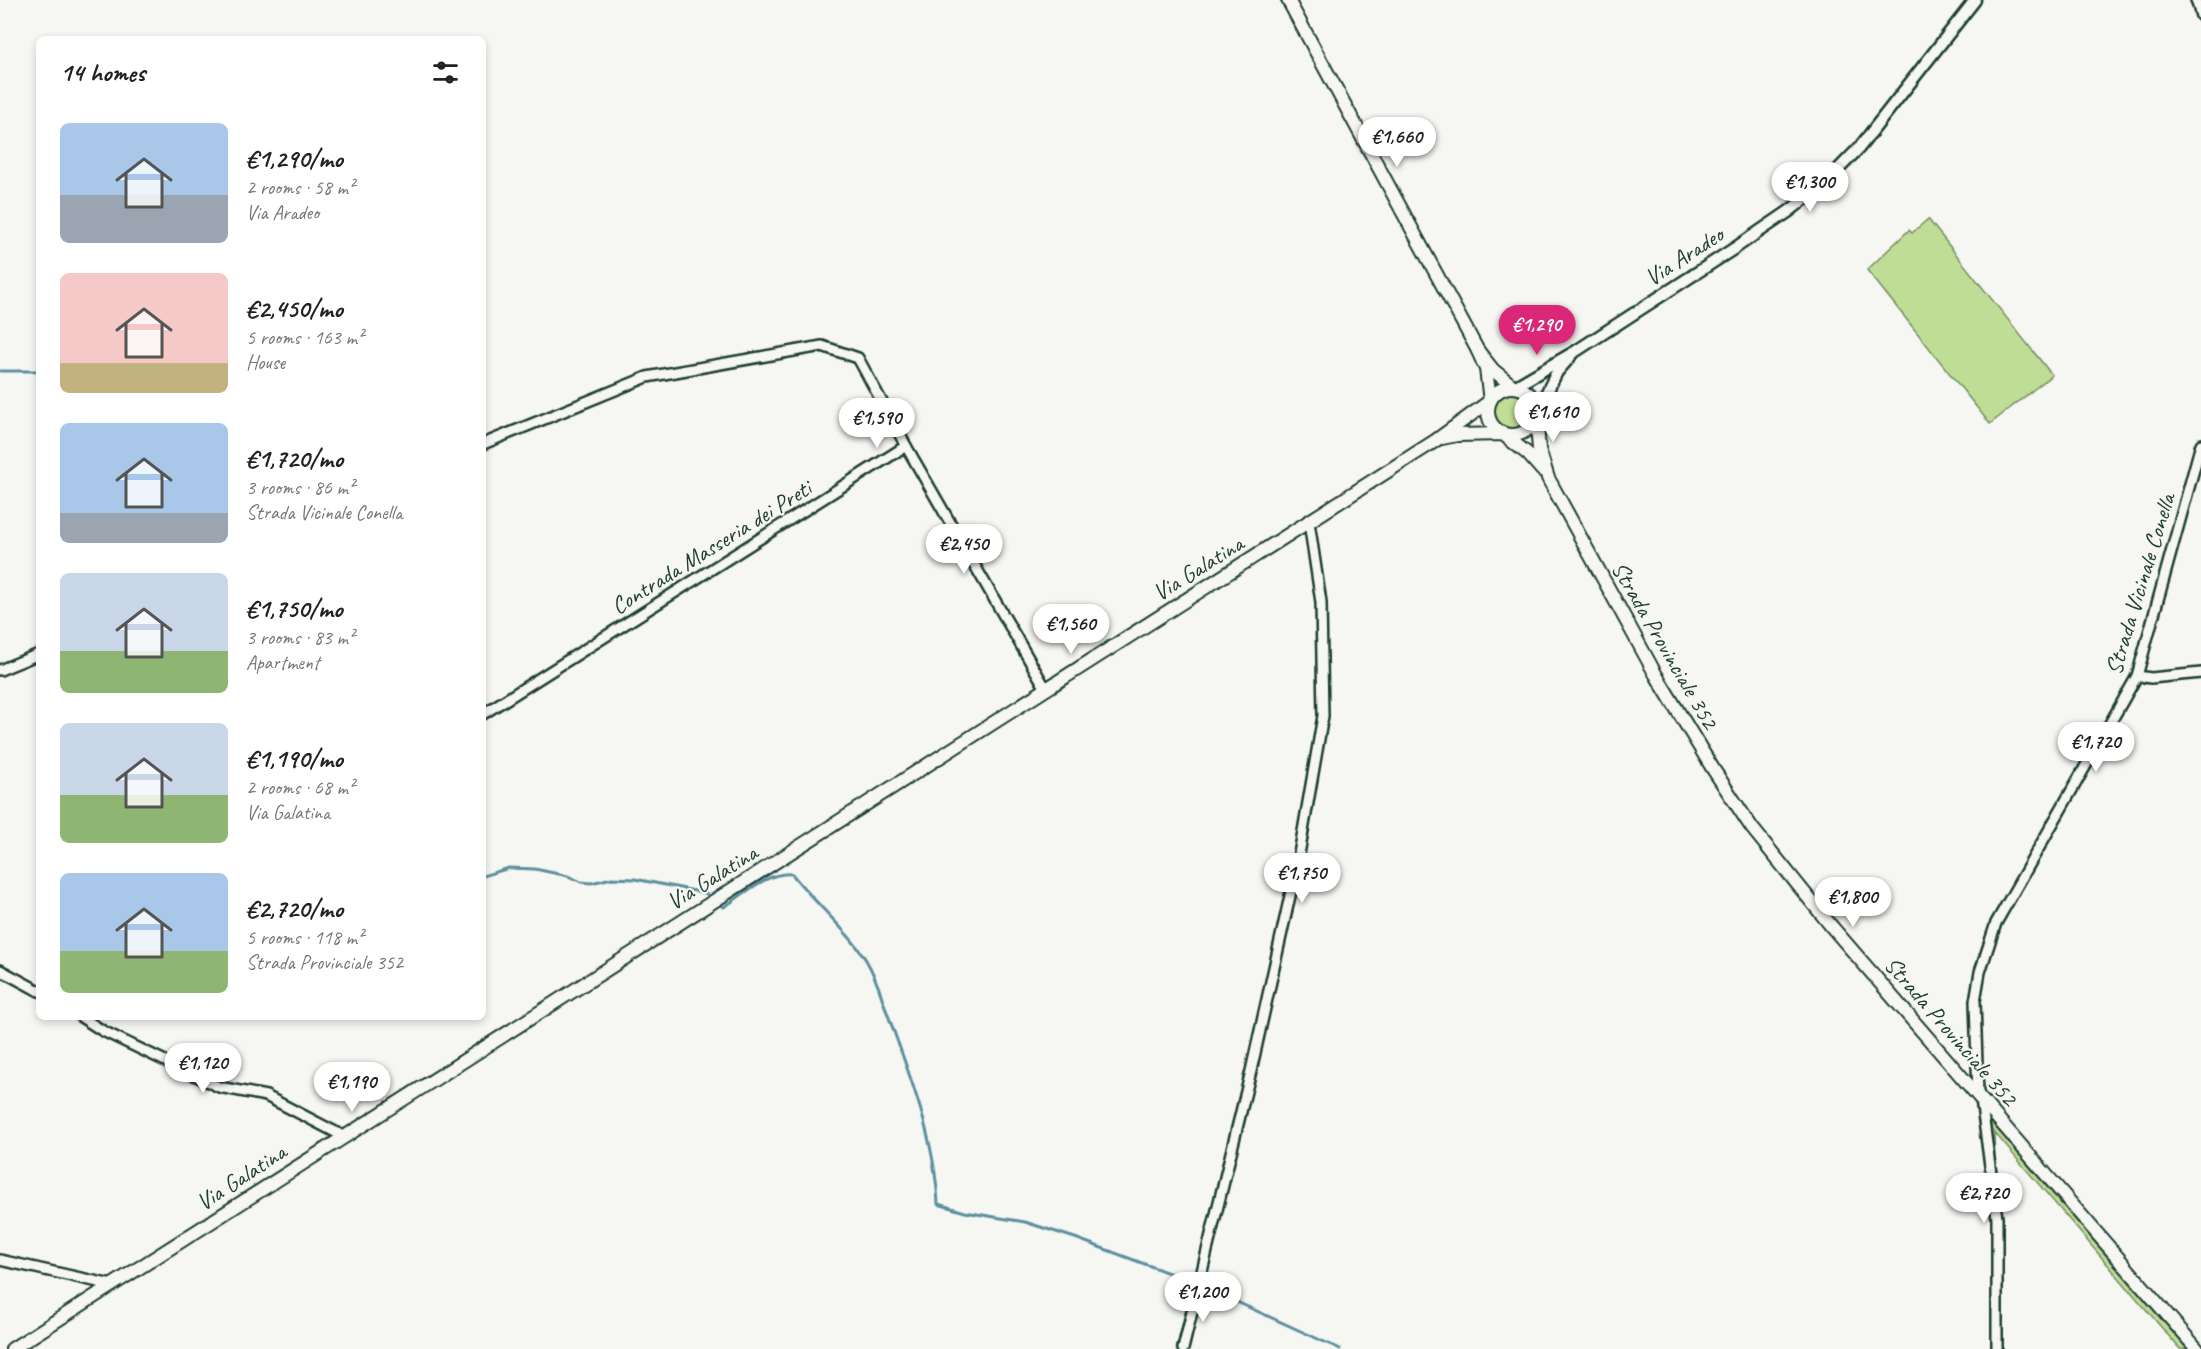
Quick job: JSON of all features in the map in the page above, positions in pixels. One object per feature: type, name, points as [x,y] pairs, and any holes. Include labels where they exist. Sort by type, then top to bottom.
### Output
[{"type":"main road","points":[[1288,0],[1478,351],[1486,369],[1490,401],[1489,420],[1503,434],[1514,435],[1524,432],[1532,424],[1536,414],[1532,398],[1493,370],[1478,351]]},
{"type":"main road","points":[[1490,401],[1502,389],[1514,387]]},
{"type":"main road","name":"Via Galatina","points":[[12,1349],[1436,441],[1490,401]]},
{"type":"main road","name":"Strada Provinciale 352","points":[[1536,414],[1539,449],[1548,478]]},
{"type":"main road","name":"Strada Provinciale 352","points":[[1503,434],[1528,454],[1548,478],[1656,675],[1713,770],[1752,828],[1832,927],[2197,1349]]},
{"type":"main road","name":"Via Galatina","points":[[1436,441],[1457,435],[1503,434]]},
{"type":"street","name":"Via Aradeo","points":[[1514,387],[1576,351],[1735,248],[1788,212],[1825,183],[1859,148],[1975,0]]},
{"type":"street","points":[[2196,0],[2201,16]]},
{"type":"street","points":[[486,443],[647,377],[822,345],[858,357],[906,446],[1046,689]]},
{"type":"street","name":"Via Aradeo","points":[[1536,414],[1557,372],[1576,351]]},
{"type":"street","name":"Strada Vicinale Conella","points":[[1997,1349],[1997,1218],[1980,1097],[1975,1001],[1980,972],[1996,923],[2137,676],[2201,444]]},
{"type":"street","name":"Contrada Masseria dei Preti","points":[[486,712],[906,446]]},
{"type":"street","points":[[1183,1349],[1295,871],[1323,716],[1321,602],[1309,522]]},
{"type":"street","points":[[0,670],[36,655]]},
{"type":"street","points":[[2137,676],[2151,678],[2201,673]]},
{"type":"street","points":[[0,970],[36,989]]},
{"type":"street","points":[[86,1020],[103,1031],[219,1086],[266,1096],[343,1136]]},
{"type":"street","points":[[0,1260],[112,1285]]},
{"type":"green space","points":[[1928,219],[2052,375],[1990,424],[1867,270],[1909,230],[1912,233]]},
{"type":"green space","points":[[1512,391],[1526,397],[1532,411],[1526,425],[1512,431],[1498,425],[1492,411],[1498,397]]},
{"type":"green space","points":[[1988,1119],[2187,1349],[2180,1349],[1994,1132],[1996,1191]]},
{"type":"waterway","points":[[0,371],[36,371]]},
{"type":"waterway","points":[[486,875],[509,868],[535,869],[591,883],[612,878],[635,879],[705,893],[713,899]]},
{"type":"waterway","points":[[718,903],[724,907],[765,880],[774,876],[792,874],[859,950],[876,980],[920,1108],[932,1156],[938,1204],[965,1212],[1025,1222],[1075,1238],[1193,1282],[1340,1349]]},
{"type":"waterway","points":[[1177,1349],[1193,1282]]}]
